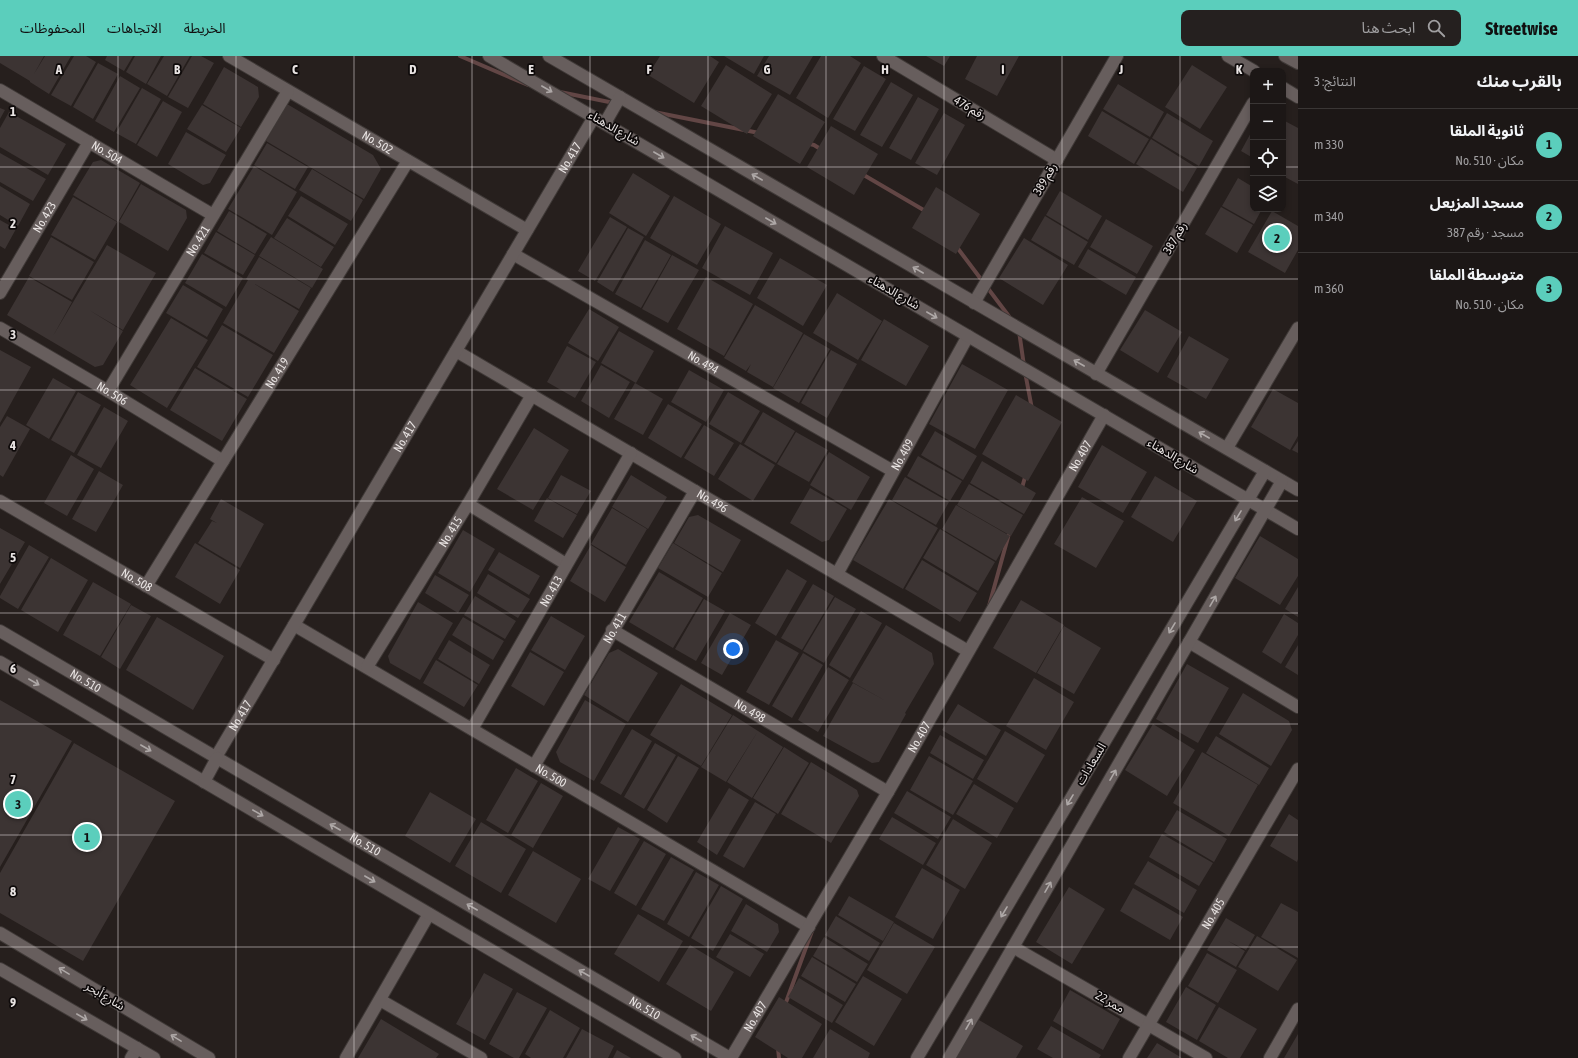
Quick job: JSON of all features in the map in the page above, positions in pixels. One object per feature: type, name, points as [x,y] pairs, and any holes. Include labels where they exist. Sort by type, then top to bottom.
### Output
[{"type":"street","name":"No. 502","points":[[229,56],[527,230]]},
{"type":"street","name":"شارع الدهناء","points":[[489,56],[1298,529]]},
{"type":"street","points":[[549,56],[1298,490]]},
{"type":"street","name":"رقم 476","points":[[883,56],[1057,160]]},
{"type":"street","name":"رقم 389","points":[[974,303],[1117,56]]},
{"type":"street","points":[[1228,56],[1250,69]]},
{"type":"street","points":[[1285,56],[1298,63]]},
{"type":"street","name":"No. 504","points":[[0,90],[213,215]]},
{"type":"street","points":[[1286,90],[1298,97]]},
{"type":"street","name":"No. 421","points":[[108,391],[288,91]]},
{"type":"street","points":[[605,123],[620,97]]},
{"type":"street","name":"رقم 387","points":[[1096,374],[1250,109]]},
{"type":"street","name":"No. 417","points":[[204,782],[294,625],[594,117]]},
{"type":"street","name":"No. 423","points":[[0,293],[90,142]]},
{"type":"street","name":"No. 419","points":[[146,586],[408,161]]},
{"type":"street","name":"No. 494","points":[[513,254],[893,471]]},
{"type":"street","name":"No. 506","points":[[0,328],[108,391],[223,461]]},
{"type":"street","points":[[1227,448],[1298,328]]},
{"type":"street","name":"No. 409","points":[[837,574],[968,336]]},
{"type":"street","name":"No. 496","points":[[456,351],[968,651]]},
{"type":"street","name":"No. 415","points":[[367,667],[468,504],[532,395]]},
{"type":"street","name":"No. 407","points":[[730,1058],[888,792],[1104,415]]},
{"type":"street","name":"No. 413","points":[[472,730],[631,453]]},
{"type":"street","name":"السعادات","points":[[917,1058],[1265,471]]},
{"type":"street","name":"السعادات","points":[[949,1058],[1282,480]]},
{"type":"street","name":"No. 411","points":[[534,766],[612,630],[695,491]]},
{"type":"street","name":"No. 508","points":[[0,501],[274,660]]},
{"type":"street","points":[[468,504],[566,564]]},
{"type":"street","name":"No. 500","points":[[294,625],[809,927]]},
{"type":"street","name":"No. 498","points":[[612,630],[888,792]]},
{"type":"street","name":"No. 510","points":[[0,631],[730,1058]]},
{"type":"street","points":[[1189,642],[1298,707]]},
{"type":"street","points":[[0,662],[674,1058]]},
{"type":"street","name":"No. 405","points":[[1129,1058],[1298,769]]},
{"type":"street","points":[[346,1058],[430,914]]},
{"type":"street","name":"شارع أبحر","points":[[0,933],[209,1058]]},
{"type":"street","name":"ممر 22","points":[[1013,947],[1206,1058]]},
{"type":"street","points":[[0,970],[134,1053],[154,1058]]},
{"type":"street","points":[[380,1000],[481,1058]]},
{"type":"street","points":[[1270,1058],[1298,1010]]},
{"type":"building","points":[[0,56],[44,56],[34,74],[45,56],[71,56],[49,94],[0,63]]},
{"type":"building","points":[[74,56],[86,56],[96,62],[71,106],[51,95]]},
{"type":"building","points":[[107,56],[133,56],[124,71],[105,60]]},
{"type":"building","points":[[135,56],[161,56],[146,84],[126,72]]},
{"type":"building","points":[[164,56],[190,56],[167,96],[147,84]]},
{"type":"building","points":[[192,56],[201,56],[214,63],[188,108],[168,97]]},
{"type":"building","points":[[660,56],[710,56],[719,62],[694,103],[648,75]]},
{"type":"building","points":[[724,56],[764,56],[754,74]]},
{"type":"building","points":[[769,56],[813,56],[790,95],[757,76]]},
{"type":"building","points":[[821,56],[850,56],[861,63],[828,118],[796,98]]},
{"type":"building","points":[[926,56],[950,56],[944,66]]},
{"type":"building","points":[[977,56],[1019,56],[997,96],[965,79]]},
{"type":"building","points":[[98,63],[118,74],[93,119],[73,107]]},
{"type":"building","points":[[726,65],[772,94],[747,134],[701,106]]},
{"type":"building","points":[[1192,65],[1227,87],[1200,129],[1165,107]]},
{"type":"building","points":[[864,66],[886,79],[855,131],[833,119]]},
{"type":"building","points":[[224,67],[258,87],[259,97],[241,127],[203,104]]},
{"type":"building","points":[[120,76],[140,88],[114,132],[95,121]]},
{"type":"building","points":[[891,82],[913,95],[882,147],[860,135]]},
{"type":"building","points":[[1118,84],[1164,112],[1150,137],[1103,109]]},
{"type":"building","points":[[142,88],[161,99],[136,144],[116,133]]},
{"type":"building","points":[[778,94],[825,122],[800,164],[753,136]]},
{"type":"building","points":[[918,97],[939,109],[911,160],[889,148]]},
{"type":"building","points":[[163,101],[182,112],[157,157],[137,145]]},
{"type":"building","points":[[287,104],[373,155],[381,169],[364,199],[266,141]]},
{"type":"building","points":[[202,105],[241,128],[226,152],[187,129]]},
{"type":"building","points":[[0,108],[5,110],[0,119]]},
{"type":"building","points":[[1102,111],[1149,139],[1134,164],[1088,136]]},
{"type":"building","points":[[9,112],[66,144],[48,175],[0,147],[0,128]]},
{"type":"building","points":[[944,113],[965,125],[937,175],[915,163]]},
{"type":"building","points":[[1167,113],[1213,141],[1199,166],[1152,138]]},
{"type":"building","points":[[1286,122],[1298,128],[1298,184],[1286,178]]},
{"type":"building","points":[[831,126],[878,154],[854,195],[807,167]]},
{"type":"building","points":[[186,132],[226,155],[210,183],[203,185],[168,164]]},
{"type":"building","points":[[1250,134],[1250,156],[1241,151]]},
{"type":"building","points":[[1151,139],[1197,168],[1183,192],[1136,164]]},
{"type":"building","points":[[267,143],[308,167],[295,189],[254,165]]},
{"type":"building","points":[[0,153],[46,179],[33,201],[0,182]]},
{"type":"building","points":[[101,160],[140,183],[118,222],[73,195],[93,162]]},
{"type":"building","points":[[254,166],[297,192],[272,235],[228,209]]},
{"type":"building","points":[[312,169],[363,200],[351,221],[299,190]]},
{"type":"building","points":[[633,173],[670,196],[646,236],[609,213]]},
{"type":"building","points":[[1238,178],[1250,185],[1250,212],[1260,212],[1254,224],[1222,206]]},
{"type":"building","points":[[141,184],[186,210],[187,218],[168,251],[119,222]]},
{"type":"building","points":[[0,186],[30,204],[18,226],[0,215]]},
{"type":"building","points":[[936,187],[980,214],[956,254],[912,228]]},
{"type":"building","points":[[1060,191],[1102,216],[1088,240],[1046,215]]},
{"type":"building","points":[[301,196],[348,224],[335,245],[288,216]]},
{"type":"building","points":[[674,196],[721,224],[697,265],[650,238]]},
{"type":"building","points":[[73,197],[117,222],[95,260],[51,235]]},
{"type":"building","points":[[1221,207],[1253,225],[1237,253],[1205,234]]},
{"type":"building","points":[[229,211],[267,234],[255,254],[217,231]]},
{"type":"building","points":[[1271,212],[1298,226],[1298,250],[1285,273],[1248,252]]},
{"type":"building","points":[[1045,216],[1088,242],[1074,265],[1031,240]]},
{"type":"building","points":[[610,217],[627,227],[595,281],[578,271]]},
{"type":"building","points":[[287,218],[334,247],[321,267],[274,238]]},
{"type":"building","points":[[1106,219],[1153,246],[1137,274],[1090,247]]},
{"type":"building","points":[[0,220],[16,229],[5,249],[0,246]]},
{"type":"building","points":[[725,226],[773,253],[750,295],[702,268]]},
{"type":"building","points":[[628,228],[644,237],[613,292],[597,282]]},
{"type":"building","points":[[216,232],[255,255],[243,275],[204,253]]},
{"type":"building","points":[[51,237],[94,262],[72,300],[29,276]]},
{"type":"building","points":[[271,237],[323,269],[312,288],[259,256]]},
{"type":"building","points":[[1024,238],[1068,265],[1043,305],[999,278]]},
{"type":"building","points":[[645,240],[671,255],[641,308],[615,294]]},
{"type":"building","points":[[107,245],[156,273],[123,330],[89,310],[123,331],[103,365],[95,367],[7,315],[29,277],[72,302],[53,336]]},
{"type":"building","points":[[1088,249],[1136,277],[1126,295],[1078,267]]},
{"type":"building","points":[[202,254],[243,278],[226,307],[185,283]]},
{"type":"building","points":[[672,255],[699,270],[668,323],[642,309]]},
{"type":"building","points":[[259,257],[311,288],[299,309],[246,279]]},
{"type":"building","points":[[780,258],[827,285],[803,326],[757,298]]},
{"type":"building","points":[[706,277],[753,304],[724,356],[677,329]]},
{"type":"building","points":[[248,280],[299,311],[274,353],[223,323]]},
{"type":"building","points":[[183,285],[223,309],[207,337],[166,313]]},
{"type":"building","points":[[837,293],[882,321],[858,360],[813,333]]},
{"type":"building","points":[[755,305],[803,333],[773,387],[747,372],[751,364],[746,371],[724,358]]},
{"type":"building","points":[[589,309],[619,327],[598,361],[568,343]]},
{"type":"building","points":[[1145,310],[1182,332],[1158,373],[1120,350]]},
{"type":"building","points":[[171,318],[208,340],[167,408],[130,385]]},
{"type":"building","points":[[884,319],[929,346],[906,386],[861,360]]},
{"type":"building","points":[[222,325],[273,355],[248,397],[197,367]]},
{"type":"building","points":[[619,331],[654,351],[636,383],[601,363]]},
{"type":"building","points":[[804,334],[830,349],[799,403],[773,388]]},
{"type":"building","points":[[1189,336],[1229,359],[1206,399],[1167,377]]},
{"type":"building","points":[[567,346],[596,362],[575,398],[547,382]]},
{"type":"building","points":[[0,350],[31,367],[0,423]]},
{"type":"building","points":[[831,350],[857,364],[827,418],[801,403]]},
{"type":"building","points":[[962,364],[1008,390],[975,449],[929,424]]},
{"type":"building","points":[[601,365],[630,382],[609,418],[581,401]]},
{"type":"building","points":[[195,368],[247,399],[222,441],[170,410]]},
{"type":"building","points":[[689,370],[724,390],[706,422],[671,402]]},
{"type":"building","points":[[53,378],[76,391],[49,439],[26,425]]},
{"type":"building","points":[[635,383],[663,399],[643,435],[614,419]]},
{"type":"building","points":[[1273,389],[1298,403],[1298,436],[1290,450],[1251,427]]},
{"type":"building","points":[[78,392],[101,405],[74,453],[51,440]]},
{"type":"building","points":[[728,392],[760,411],[741,443],[709,424]]},
{"type":"building","points":[[1016,395],[1062,422],[1028,481],[982,454]]},
{"type":"building","points":[[668,404],[702,424],[681,458],[648,438]]},
{"type":"building","points":[[104,407],[128,421],[101,468],[77,455]]},
{"type":"building","points":[[763,412],[795,431],[776,463],[744,444]]},
{"type":"building","points":[[7,416],[30,429],[3,477],[0,475],[0,427]]},
{"type":"building","points":[[704,425],[734,443],[714,476],[684,458]]},
{"type":"building","points":[[534,428],[569,450],[533,510],[497,489]]},
{"type":"building","points":[[935,431],[977,456],[963,480],[921,455]]},
{"type":"building","points":[[796,432],[828,450],[809,482],[777,464]]},
{"type":"building","points":[[1298,441],[1298,453],[1292,450]]},
{"type":"building","points":[[740,444],[775,465],[753,501],[718,479]]},
{"type":"building","points":[[1102,445],[1147,472],[1123,513],[1078,487]]},
{"type":"building","points":[[829,452],[870,477],[851,510],[810,485]]},
{"type":"building","points":[[71,455],[94,469],[67,516],[44,503]]},
{"type":"building","points":[[918,456],[962,481],[950,501],[907,476]]},
{"type":"building","points":[[982,461],[1036,493],[1024,514],[970,483]]},
{"type":"building","points":[[99,471],[123,485],[96,532],[72,519]]},
{"type":"building","points":[[561,475],[591,491],[577,514],[548,498]]},
{"type":"building","points":[[631,475],[667,497],[648,529],[612,507]]},
{"type":"building","points":[[1155,476],[1197,501],[1173,542],[1131,517]]},
{"type":"building","points":[[905,477],[949,502],[936,525],[892,500]]},
{"type":"building","points":[[969,484],[1023,515],[1011,536],[957,505]]},
{"type":"building","points":[[810,488],[847,509],[829,540],[822,542],[790,523]]},
{"type":"building","points":[[1082,497],[1124,521],[1096,568],[1054,544]]},
{"type":"building","points":[[547,498],[577,515],[563,538],[534,521]]},
{"type":"building","points":[[221,499],[264,524],[240,568],[198,543],[212,521],[217,523],[210,519]]},
{"type":"building","points":[[889,499],[938,528],[903,589],[853,560]]},
{"type":"building","points":[[956,505],[1010,536],[996,561],[942,529]]},
{"type":"building","points":[[612,508],[647,529],[626,565],[591,544]]},
{"type":"building","points":[[698,515],[741,540],[723,572],[674,543],[689,517]]},
{"type":"building","points":[[0,528],[25,542],[0,584]]},
{"type":"building","points":[[940,529],[995,562],[978,591],[923,558]]},
{"type":"building","points":[[463,530],[495,549],[470,592],[438,573]]},
{"type":"building","points":[[1260,536],[1298,559],[1298,576],[1280,605],[1235,578]]},
{"type":"building","points":[[195,543],[240,570],[220,604],[175,577]]},
{"type":"building","points":[[673,543],[722,573],[708,597],[658,568]]},
{"type":"building","points":[[29,545],[49,557],[18,609],[0,598],[0,596]]},
{"type":"building","points":[[591,545],[626,567],[605,602],[570,581]]},
{"type":"building","points":[[499,552],[540,576],[529,595],[488,570]]},
{"type":"building","points":[[51,558],[88,580],[58,632],[21,610]]},
{"type":"building","points":[[922,560],[977,593],[960,622],[905,589]]},
{"type":"building","points":[[787,569],[807,581],[776,636],[755,623]]},
{"type":"building","points":[[659,572],[703,598],[673,648],[629,622]]},
{"type":"building","points":[[488,574],[530,599],[518,618],[477,593]]},
{"type":"building","points":[[435,575],[469,595],[458,613],[425,593]]},
{"type":"building","points":[[93,582],[131,604],[100,656],[63,635]]},
{"type":"building","points":[[813,584],[834,596],[802,650],[781,638]]},
{"type":"building","points":[[1298,587],[1298,617],[1285,609]]},
{"type":"building","points":[[475,596],[516,621],[505,639],[464,615]]},
{"type":"building","points":[[835,597],[856,609],[824,663],[803,651]]},
{"type":"building","points":[[704,599],[725,611],[696,661],[675,649]]},
{"type":"building","points":[[1021,600],[1064,625],[1036,673],[993,648]]},
{"type":"building","points":[[418,602],[453,623],[420,680],[390,663],[388,656]]},
{"type":"building","points":[[131,605],[151,616],[120,669],[101,657]]},
{"type":"building","points":[[861,611],[882,623],[850,678],[829,665]]},
{"type":"building","points":[[730,613],[751,625],[722,675],[701,663]]},
{"type":"building","points":[[1284,614],[1298,623],[1298,635],[1281,664],[1262,652]]},
{"type":"building","points":[[551,616],[585,636],[565,670],[531,650]]},
{"type":"building","points":[[157,617],[224,656],[193,710],[126,670]]},
{"type":"building","points":[[463,617],[504,641],[493,660],[452,635]]},
{"type":"building","points":[[886,625],[932,653],[934,664],[905,713],[906,714],[879,762],[872,763],[823,736],[853,683],[886,701],[852,682]]},
{"type":"building","points":[[1064,626],[1101,648],[1074,694],[1037,673]]},
{"type":"building","points":[[449,640],[490,665],[479,684],[438,659]]},
{"type":"building","points":[[776,640],[799,653],[769,705],[746,692]]},
{"type":"building","points":[[1298,645],[1298,675],[1285,667]]},
{"type":"building","points":[[618,649],[658,673],[628,722],[584,695],[609,653]]},
{"type":"building","points":[[530,652],[564,672],[544,706],[511,686]]},
{"type":"building","points":[[803,653],[823,665],[792,718],[772,706]]},
{"type":"building","points":[[436,660],[478,685],[464,707],[423,683]]},
{"type":"building","points":[[1187,664],[1229,688],[1198,743],[1156,719]]},
{"type":"building","points":[[828,667],[849,680],[818,732],[798,720]]},
{"type":"building","points":[[1034,678],[1074,702],[1046,750],[1006,726]]},
{"type":"building","points":[[681,684],[732,715],[701,766],[650,735]]},
{"type":"building","points":[[1243,693],[1289,721],[1292,730],[1271,766],[1219,734]]},
{"type":"building","points":[[0,700],[72,741],[0,867]]},
{"type":"building","points":[[585,700],[626,724],[594,781],[560,762],[556,752]]},
{"type":"building","points":[[958,704],[1001,730],[986,756],[942,730]]},
{"type":"building","points":[[733,715],[758,731],[726,782],[701,767]]},
{"type":"building","points":[[1153,724],[1195,750],[1167,796],[1125,770]]},
{"type":"building","points":[[632,729],[652,741],[621,795],[600,783]]},
{"type":"building","points":[[758,731],[783,747],[752,798],[727,782]]},
{"type":"building","points":[[1005,731],[1045,755],[1017,803],[977,779]]},
{"type":"building","points":[[940,735],[984,760],[973,779],[930,753]]},
{"type":"building","points":[[1216,736],[1269,768],[1259,785],[1206,753]]},
{"type":"building","points":[[74,743],[175,801],[83,961],[0,913],[0,873]]},
{"type":"building","points":[[655,743],[676,755],[644,809],[624,797]]},
{"type":"building","points":[[784,747],[809,763],[778,814],[753,798]]},
{"type":"building","points":[[1202,752],[1258,785],[1229,836],[1173,803]]},
{"type":"building","points":[[678,756],[699,768],[667,823],[647,810]]},
{"type":"building","points":[[929,756],[973,781],[953,815],[910,790]]},
{"type":"building","points":[[811,762],[857,790],[859,796],[831,843],[781,814]]},
{"type":"building","points":[[516,768],[538,781],[508,833],[486,820]]},
{"type":"building","points":[[541,783],[563,796],[533,848],[511,835]]},
{"type":"building","points":[[974,784],[1014,808],[997,838],[956,814]]},
{"type":"building","points":[[729,788],[749,800],[717,855],[697,842]]},
{"type":"building","points":[[907,791],[951,817],[938,839],[894,813]]},
{"type":"building","points":[[430,792],[476,819],[450,863],[405,836]]},
{"type":"building","points":[[755,802],[776,814],[744,868],[723,856]]},
{"type":"building","points":[[1177,810],[1227,839],[1214,862],[1164,832]]},
{"type":"building","points":[[1289,814],[1298,820],[1297,862],[1270,846]]},
{"type":"building","points":[[892,817],[936,843],[923,865],[879,839]]},
{"type":"building","points":[[953,819],[992,843],[965,889],[926,865]]},
{"type":"building","points":[[481,822],[526,849],[501,893],[455,866]]},
{"type":"building","points":[[618,827],[640,839],[610,891],[588,879]]},
{"type":"building","points":[[1162,834],[1213,863],[1199,886],[1149,857]]},
{"type":"building","points":[[644,841],[666,854],[636,906],[614,893]]},
{"type":"building","points":[[533,851],[581,879],[556,923],[508,895]]},
{"type":"building","points":[[671,857],[694,870],[664,921],[641,909]]},
{"type":"building","points":[[1148,861],[1197,890],[1184,913],[1134,884]]},
{"type":"building","points":[[922,868],[960,890],[933,939],[895,917]]},
{"type":"building","points":[[696,872],[719,885],[689,937],[667,924]]},
{"type":"building","points":[[721,886],[743,899],[713,951],[691,938]]},
{"type":"building","points":[[1069,887],[1105,909],[1072,964],[1036,942]]},
{"type":"building","points":[[1133,888],[1183,917],[1170,940],[1120,911]]},
{"type":"building","points":[[849,896],[894,922],[883,941],[838,915]]},
{"type":"building","points":[[1281,903],[1298,912],[1298,958],[1261,937]]},
{"type":"building","points":[[746,904],[778,924],[779,932],[767,952],[731,931]]},
{"type":"building","points":[[638,914],[683,941],[659,982],[614,954]]},
{"type":"building","points":[[836,916],[880,943],[869,961],[825,935]]},
{"type":"building","points":[[1226,918],[1255,935],[1246,950],[1228,941],[1245,951],[1236,967],[1207,950]]},
{"type":"building","points":[[894,923],[935,947],[907,994],[867,970]]},
{"type":"building","points":[[730,934],[764,954],[750,977],[716,957]]},
{"type":"building","points":[[1257,936],[1297,960],[1278,991],[1238,967]]},
{"type":"building","points":[[824,937],[868,964],[857,982],[813,956]]},
{"type":"building","points":[[690,945],[734,972],[711,1011],[666,984]]},
{"type":"building","points":[[1207,953],[1237,970],[1218,1003],[1188,986]]},
{"type":"building","points":[[812,957],[856,984],[845,1002],[801,976]]},
{"type":"building","points":[[484,973],[513,989],[485,1040],[456,1024]]},
{"type":"building","points":[[863,976],[902,999],[874,1046],[835,1022]]},
{"type":"building","points":[[799,978],[843,1005],[832,1023],[788,997]]},
{"type":"building","points":[[1186,987],[1216,1005],[1197,1040],[1166,1022]]},
{"type":"building","points":[[1070,990],[1120,1019],[1103,1050],[1053,1021]]},
{"type":"building","points":[[517,992],[547,1008],[519,1058],[514,1058],[489,1044]]},
{"type":"building","points":[[779,997],[822,1024],[802,1058],[788,1058],[755,1037]]},
{"type":"building","points":[[1219,1007],[1257,1029],[1240,1058],[1228,1058],[1199,1041]]},
{"type":"building","points":[[550,1010],[580,1028],[563,1058],[531,1058],[525,1054]]},
{"type":"building","points":[[381,1019],[439,1054],[436,1058],[358,1058]]},
{"type":"building","points":[[979,1020],[1023,1046],[1016,1058],[956,1058]]},
{"type":"building","points":[[1051,1026],[1101,1055],[1099,1058],[1053,1058],[1037,1049]]},
{"type":"building","points":[[582,1029],[614,1046],[608,1058],[566,1058]]},
{"type":"building","points":[[830,1029],[870,1053],[868,1058],[813,1058]]},
{"type":"building","points":[[1298,1034],[1298,1058],[1284,1058]]},
{"type":"building","points":[[1157,1043],[1182,1058],[1147,1058]]},
{"type":"building","points":[[617,1050],[631,1058],[613,1058]]},
{"type":"waterway","points":[[460,56],[528,85]]},
{"type":"waterway","points":[[560,92],[614,103]]},
{"type":"waterway","points":[[654,112],[759,133]]},
{"type":"waterway","points":[[806,143],[814,145],[822,150]]},
{"type":"waterway","points":[[862,174],[927,212]]},
{"type":"waterway","points":[[956,246],[1011,319]]},
{"type":"waterway","points":[[1019,331],[1024,366]]},
{"type":"waterway","points":[[1025,372],[1032,409]]},
{"type":"waterway","points":[[1021,491],[1026,474]]},
{"type":"waterway","points":[[989,606],[1010,530]]},
{"type":"waterway","points":[[785,1005],[812,931]]},
{"type":"waterway","points":[[778,1048],[779,1058]]},
{"type":"place","name":"مسجد المزيعل","points":[[1277,238]]},
{"type":"place","name":"متوسطة الملقا","points":[[18,804]]},
{"type":"place","name":"ثانوية الملقا","points":[[87,837]]}]
